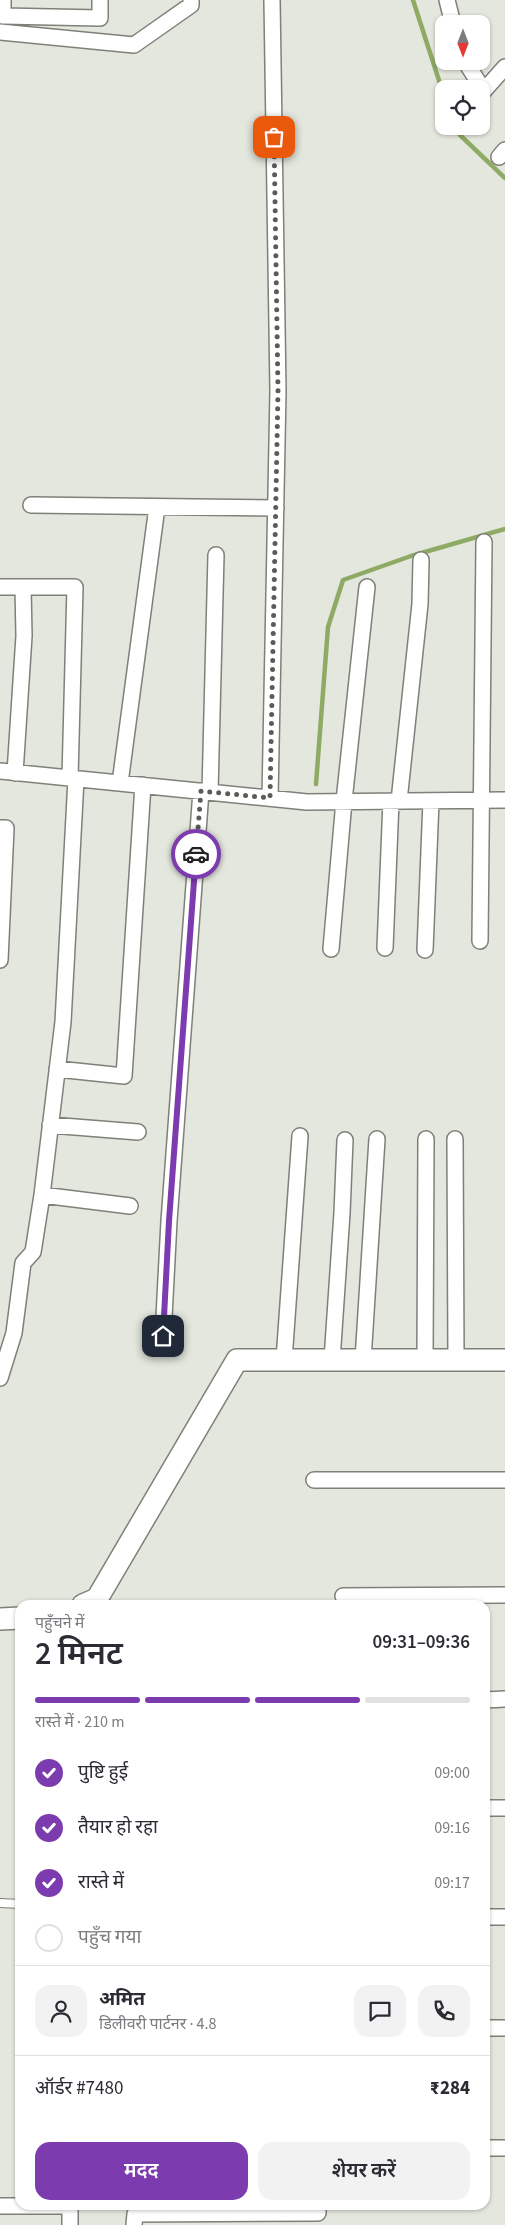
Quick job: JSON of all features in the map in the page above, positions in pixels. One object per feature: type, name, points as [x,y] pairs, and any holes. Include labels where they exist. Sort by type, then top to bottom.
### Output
[{"type":"street","points":[[3,0],[3,16],[100,18],[100,0]]},
{"type":"street","points":[[0,32],[134,45],[191,6],[191,0]]},
{"type":"street","points":[[270,798],[278,391],[272,0]]},
{"type":"street","points":[[447,0],[450,15]]},
{"type":"street","points":[[490,84],[505,67]]},
{"type":"street","points":[[30,505],[276,508]]},
{"type":"street","points":[[120,783],[157,507]]},
{"type":"street","points":[[480,941],[484,542]]},
{"type":"street","points":[[163,1336],[170,1212],[205,791],[216,555]]},
{"type":"street","points":[[385,948],[395,801],[420,604],[421,560]]},
{"type":"street","points":[[0,587],[75,587],[73,778],[62,1022],[42,1195],[33,1252],[23,1264],[14,1333],[0,1378]]},
{"type":"street","points":[[23,587],[24,636],[7,772],[307,802],[505,800]]},
{"type":"street","points":[[331,949],[344,801],[368,587]]},
{"type":"street","points":[[57,1069],[124,1076],[143,785]]},
{"type":"street","points":[[425,950],[431,800]]},
{"type":"street","points":[[0,828],[6,828],[0,960]]},
{"type":"street","points":[[50,1125],[138,1132]]},
{"type":"street","points":[[284,1360],[300,1136]]},
{"type":"street","points":[[363,1360],[378,1139]]},
{"type":"street","points":[[425,1360],[426,1139]]},
{"type":"street","points":[[455,1139],[456,1360]]},
{"type":"street","points":[[332,1360],[342,1213],[344,1140]]},
{"type":"street","points":[[42,1195],[130,1206]]},
{"type":"street","points":[[93,1600],[237,1360],[505,1360]]},
{"type":"street","points":[[314,1480],[505,1480]]},
{"type":"street","points":[[343,1596],[505,1595]]},
{"type":"street","points":[[0,1619],[15,1618]]},
{"type":"street","points":[[490,1700],[505,1699]]},
{"type":"street","points":[[490,1808],[505,1808]]},
{"type":"street","points":[[490,1917],[505,1917]]},
{"type":"street","points":[[490,2028],[505,2028]]},
{"type":"street","points":[[490,2148],[505,2148]]},
{"type":"street","points":[[0,2206],[15,2206]]},
{"type":"street","points":[[70,2210],[70,2225]]},
{"type":"street","points":[[134,2225],[135,2214],[298,2219],[318,2212],[318,2210]]},
{"type":"lane","points":[[0,1903],[15,1904]]},
{"type":"waterway","points":[[413,0],[439,80]]},
{"type":"waterway","points":[[460,135],[505,178]]},
{"type":"waterway","points":[[316,784],[328,627],[343,580],[411,556],[505,529]]},
{"type":"way so far","points":[[196,854],[201,791],[270,798],[278,391],[274,137]]},
{"type":"route","points":[[163,1336],[169,1221],[196,854]]}]
